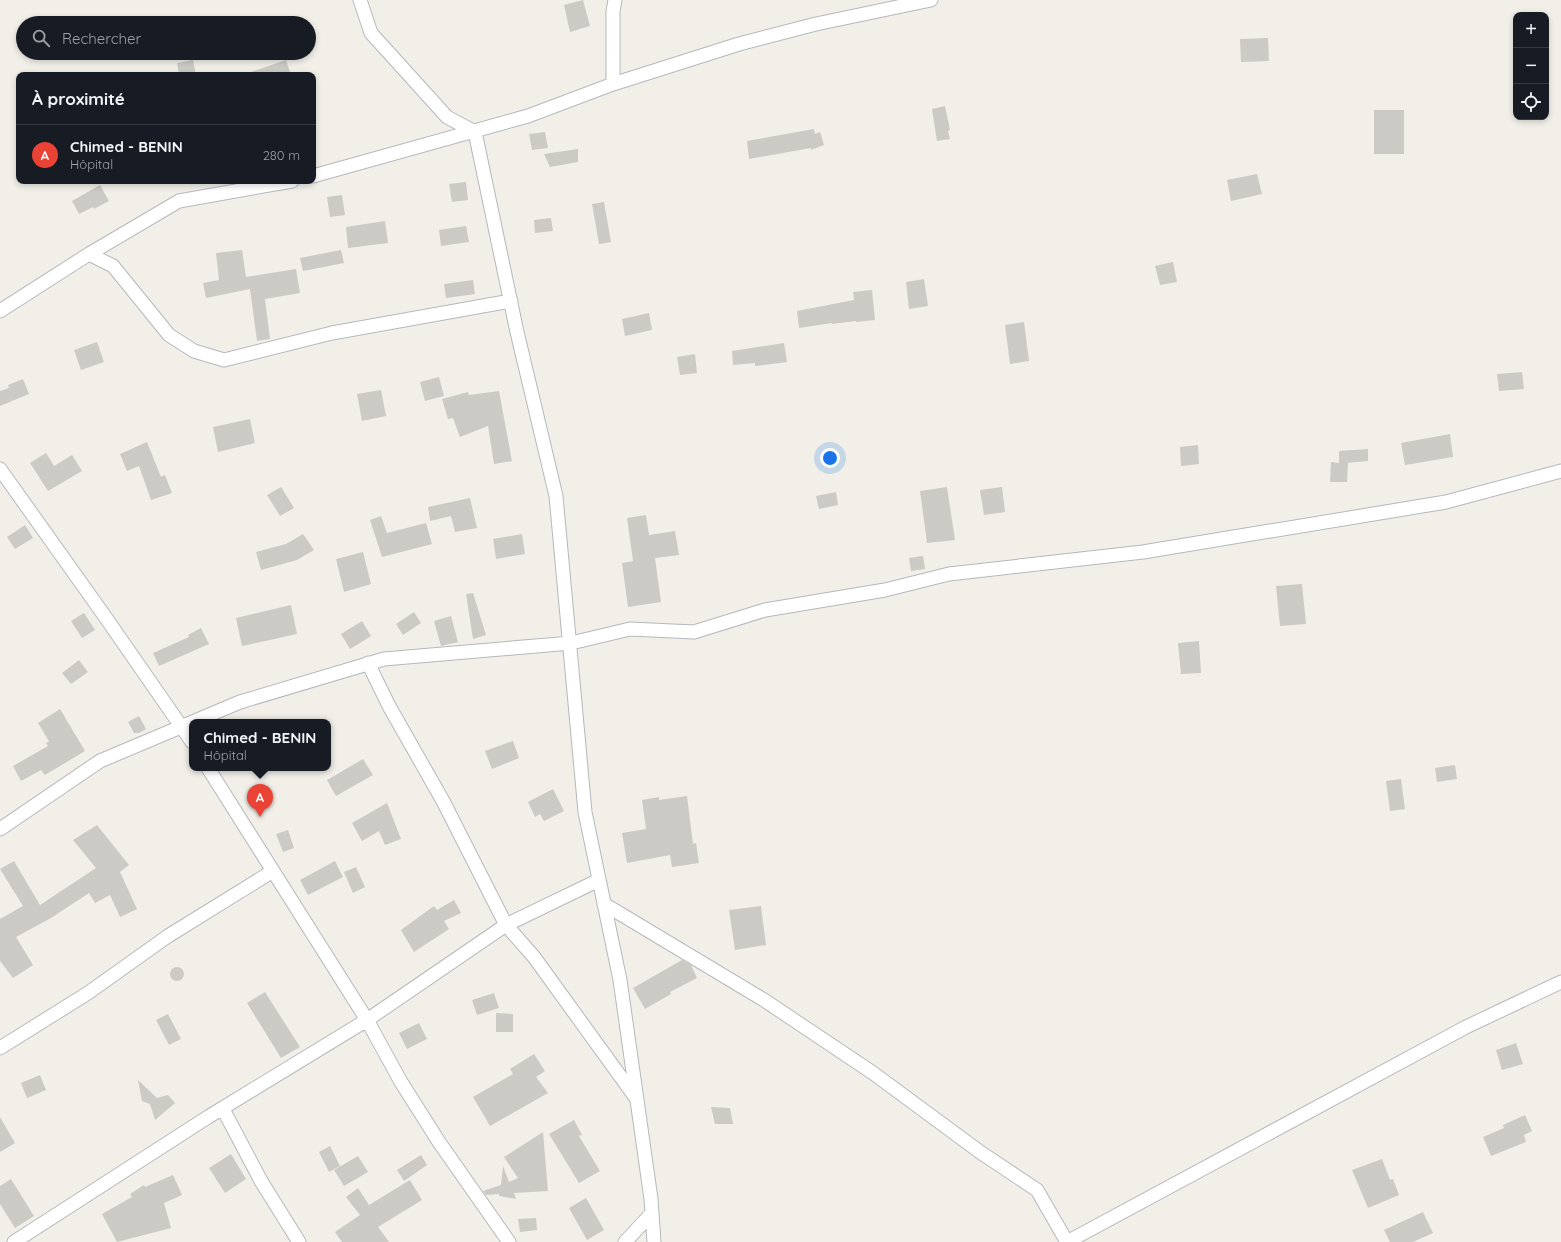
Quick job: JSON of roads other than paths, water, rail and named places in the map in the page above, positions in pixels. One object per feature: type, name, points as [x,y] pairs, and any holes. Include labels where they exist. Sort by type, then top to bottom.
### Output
[{"type":"street","points":[[360,0],[371,33],[447,117],[475,132],[511,301],[556,496],[571,643],[585,812],[620,980],[652,1213],[654,1242]]},
{"type":"street","points":[[613,84],[613,11],[615,0]]},
{"type":"street","points":[[316,175],[528,116],[613,84],[747,42],[816,24],[931,0]]},
{"type":"street","points":[[0,311],[89,254],[179,201],[275,184]]},
{"type":"street","points":[[89,254],[113,266],[169,335],[194,351],[224,360],[339,332],[511,301]]},
{"type":"street","points":[[0,468],[189,737]]},
{"type":"street","points":[[199,719],[240,702],[384,659],[571,643],[630,629],[694,632],[765,610],[885,590],[949,574],[1142,552],[1446,502],[1561,471]]},
{"type":"street","points":[[368,663],[389,706],[443,801],[506,925],[534,957],[637,1099]]},
{"type":"street","points":[[0,829],[100,761],[189,723]]},
{"type":"street","points":[[210,771],[367,1020],[402,1082],[435,1135],[509,1242]]},
{"type":"street","points":[[0,1048],[88,993],[168,936],[273,871]]},
{"type":"street","points":[[14,1242],[223,1108],[367,1020],[506,925],[599,880]]},
{"type":"street","points":[[604,904],[771,1004],[873,1072],[980,1152],[1037,1190],[1067,1242],[1466,1027],[1561,982]]},
{"type":"street","points":[[223,1108],[261,1181],[299,1242]]},
{"type":"street","points":[[625,1242],[652,1213]]},
{"type":"place","name":"Chimed - BENIN","points":[[260,817]]}]
